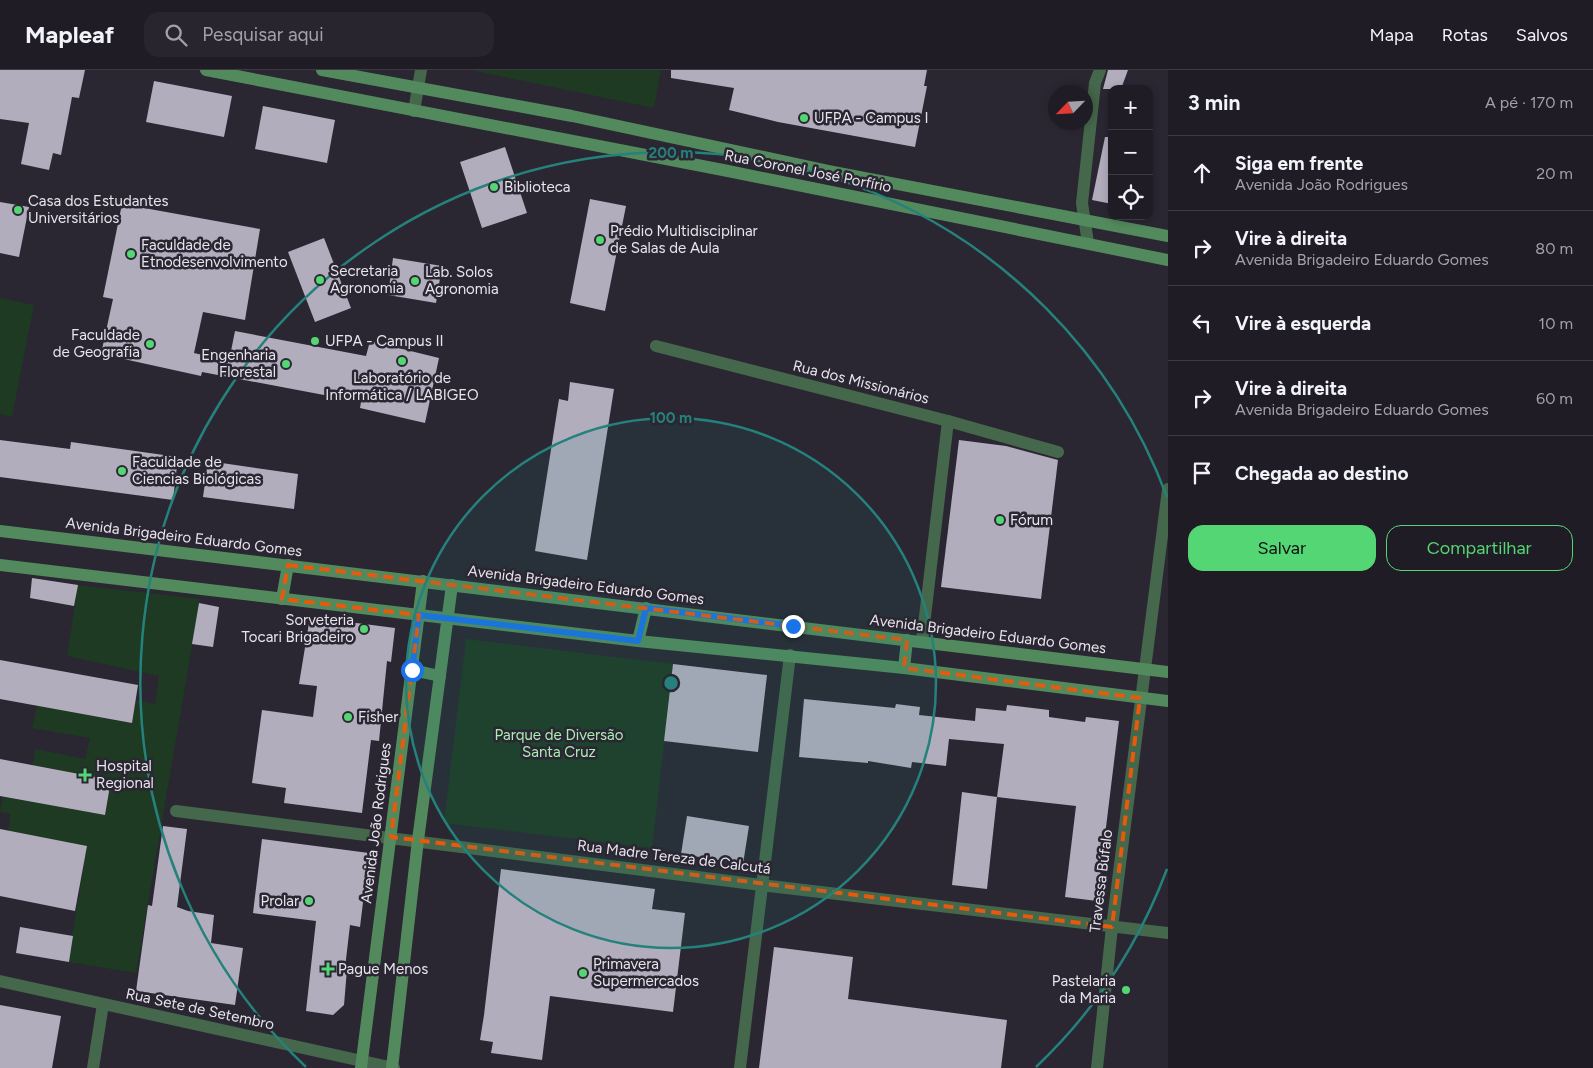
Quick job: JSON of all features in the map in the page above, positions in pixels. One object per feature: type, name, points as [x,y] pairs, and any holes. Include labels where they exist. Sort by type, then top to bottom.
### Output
[{"type":"street","name":"Rua Coronel José Porfírio","points":[[206,70],[1168,260]]},
{"type":"street","name":"Rua Coronel José Porfírio","points":[[322,70],[572,116],[829,171],[1084,218],[1168,236]]},
{"type":"street","points":[[414,111],[421,70]]},
{"type":"street","points":[[1088,244],[1082,203],[1091,142],[1096,83],[1100,70]]},
{"type":"street","points":[[826,192],[829,171]]},
{"type":"street","name":"Rua dos Missionários","points":[[656,346],[948,421],[1058,452]]},
{"type":"street","points":[[922,642],[948,421]]},
{"type":"street","name":"Travessa Búfalo","points":[[1097,1068],[1112,926],[1168,489]]},
{"type":"street","name":"Avenida Brigadeiro Eduardo Gomes","points":[[0,531],[1168,672]]},
{"type":"street","points":[[0,565],[638,641],[904,668],[1168,702]]},
{"type":"street","points":[[282,598],[288,565]]},
{"type":"street","name":"Avenida João Rodrigues","points":[[362,1064],[423,581]]},
{"type":"street","points":[[393,1068],[418,840],[452,585]]},
{"type":"street","points":[[638,641],[646,608]]},
{"type":"street","points":[[904,668],[907,640]]},
{"type":"street","points":[[740,1068],[790,655]]},
{"type":"street","points":[[412,670],[440,676]]},
{"type":"street","name":"Rua Madre Tereza de Calcutá","points":[[176,811],[418,840],[761,885],[1168,933]]},
{"type":"street","name":"Rua Sete de Setembro","points":[[0,982],[362,1064],[393,1068]]},
{"type":"street","points":[[93,1068],[103,1004]]},
{"type":"highlighted area","points":[[288,565],[907,640],[904,668],[1140,698],[1112,927],[391,837],[419,615],[282,599]]},
{"type":"green space","points":[[470,70],[661,70],[654,108]]},
{"type":"green space","points":[[0,298],[34,305],[12,417],[0,414]]},
{"type":"green space","points":[[78,585],[200,599],[136,973],[68,962],[87,846],[8,831],[11,814],[0,812],[3,796],[105,815],[111,780],[33,765],[35,749],[85,759],[90,738],[32,728],[37,706],[131,723],[136,700],[155,704],[159,676],[67,656]]},
{"type":"green space","name":"Parque de Diversão Santa Cruz","points":[[466,639],[673,664],[652,848],[444,823]]},
{"type":"building","points":[[0,70],[85,70],[79,98],[72,97],[61,155],[53,153],[49,170],[21,164],[29,123],[0,119]]},
{"type":"building","name":"UFPA - Campus I","points":[[671,70],[927,70],[924,86],[927,86],[915,147],[778,122],[729,110],[734,88],[671,78]]},
{"type":"building","points":[[1108,70],[1128,70],[1122,85],[1108,85],[1108,89],[1103,89]]},
{"type":"building","points":[[154,81],[232,96],[224,137],[146,122]]},
{"type":"building","points":[[263,106],[335,120],[327,163],[255,149]]},
{"type":"building","points":[[1105,137],[1108,137],[1108,203],[1092,200]]},
{"type":"building","name":"Biblioteca","points":[[505,147],[527,213],[482,228],[460,162]]},
{"type":"building","name":"Prédio Multidisciplinar de Salas de Aula","points":[[590,199],[626,206],[605,311],[570,303]]},
{"type":"building","name":"Casa dos Estudantes Universitários","points":[[0,202],[29,207],[19,257],[0,253]]},
{"type":"building","points":[[122,204],[260,229],[245,320],[203,312],[194,353],[229,361],[235,331],[366,356],[370,341],[439,358],[425,423],[360,408],[361,402],[202,372],[201,376],[101,354],[113,299],[103,297]]},
{"type":"building","name":"Secretaria Agronomia","points":[[324,238],[351,308],[315,322],[288,252]]},
{"type":"building","name":"Lab. Solos Agronomia","points":[[393,258],[442,266],[436,303],[388,295]]},
{"type":"building","points":[[570,382],[614,389],[587,560],[535,551],[559,399],[568,401]]},
{"type":"building","name":"Faculdade de Ciencias Biológicas","points":[[0,440],[70,449],[71,442],[178,457],[173,500],[0,477]]},
{"type":"building","name":"Fórum","points":[[959,440],[1006,446],[1058,460],[1041,599],[941,587]]},
{"type":"building","points":[[208,461],[298,474],[294,509],[203,497]]},
{"type":"building","points":[[32,578],[78,585],[74,606],[30,598]]},
{"type":"building","points":[[199,603],[219,607],[213,647],[192,644]]},
{"type":"building","points":[[310,617],[395,628],[391,662],[387,661],[379,741],[371,740],[362,813],[284,803],[286,788],[252,783],[262,710],[313,717],[317,686],[299,684]]},
{"type":"building","points":[[0,660],[138,685],[132,723],[0,699]]},
{"type":"building","points":[[673,664],[767,675],[758,752],[664,741]]},
{"type":"building","points":[[804,699],[895,708],[896,704],[920,707],[919,715],[975,721],[976,708],[1006,711],[1007,705],[1049,710],[1049,717],[1085,722],[1086,717],[1119,721],[1097,901],[1065,897],[1076,806],[997,797],[1004,744],[949,739],[946,766],[912,762],[911,768],[868,761],[868,763],[799,757]]},
{"type":"building","points":[[0,759],[111,780],[105,815],[0,796]]},
{"type":"building","points":[[962,792],[997,797],[987,889],[952,885]]},
{"type":"building","points":[[687,816],[749,826],[743,864],[681,854]]},
{"type":"building","points":[[163,826],[187,829],[177,907],[188,911],[214,915],[211,943],[243,948],[235,1005],[136,991],[148,905],[152,906]]},
{"type":"building","points":[[0,829],[87,846],[75,911],[0,896]]},
{"type":"building","points":[[262,839],[369,853],[360,927],[350,925],[345,968],[347,969],[344,1005],[333,1015],[306,1011],[316,921],[253,913]]},
{"type":"building","name":"Primavera Supermercados","points":[[501,869],[655,889],[652,909],[685,913],[673,1012],[550,996],[542,1060],[491,1053],[493,1042],[480,1040]]},
{"type":"building","points":[[20,927],[73,936],[69,962],[16,953]]},
{"type":"building","points":[[774,947],[853,957],[848,999],[1007,1020],[1001,1068],[759,1068]]},
{"type":"building","points":[[0,1005],[61,1016],[52,1068],[0,1068]]},
{"type":"place","name":"UFPA - Campus I","points":[[804,118]]},
{"type":"place","name":"Biblioteca","points":[[494,187]]},
{"type":"place","name":"Casa dos Estudantes Universitários","points":[[18,210]]},
{"type":"place","name":"Prédio Multidisciplinar de Salas de Aula","points":[[600,240]]},
{"type":"place","name":"Faculdade de Etnodesenvolvimento","points":[[131,254]]},
{"type":"place","name":"Secretaria Agronomia","points":[[320,280]]},
{"type":"place","name":"Lab. Solos Agronomia","points":[[415,281]]},
{"type":"place","name":"UFPA - Campus II","points":[[315,341]]},
{"type":"place","name":"Faculdade de Geografia","points":[[150,344]]},
{"type":"place","name":"Laboratório de Informática / LABIGEO","points":[[402,361]]},
{"type":"place","name":"Engenharia Florestal","points":[[286,364]]},
{"type":"place","name":"Faculdade de Ciencias Biológicas","points":[[122,471]]},
{"type":"place","name":"Fórum","points":[[1000,520]]},
{"type":"place","name":"Sorveteria Tocari Brigadeiro","points":[[364,629]]},
{"type":"place","name":"Fisher","points":[[348,717]]},
{"type":"place","name":"Hospital Regional","points":[[85,775]]},
{"type":"place","name":"Prolar","points":[[309,901]]},
{"type":"place","name":"Pague Menos","points":[[328,969]]},
{"type":"place","name":"Primavera Supermercados","points":[[583,973]]},
{"type":"place","name":"Pastelaria da Maria","points":[[1126,990]]},
{"type":"route","points":[[412,670],[419,615],[638,641],[646,608],[793,626]]}]
